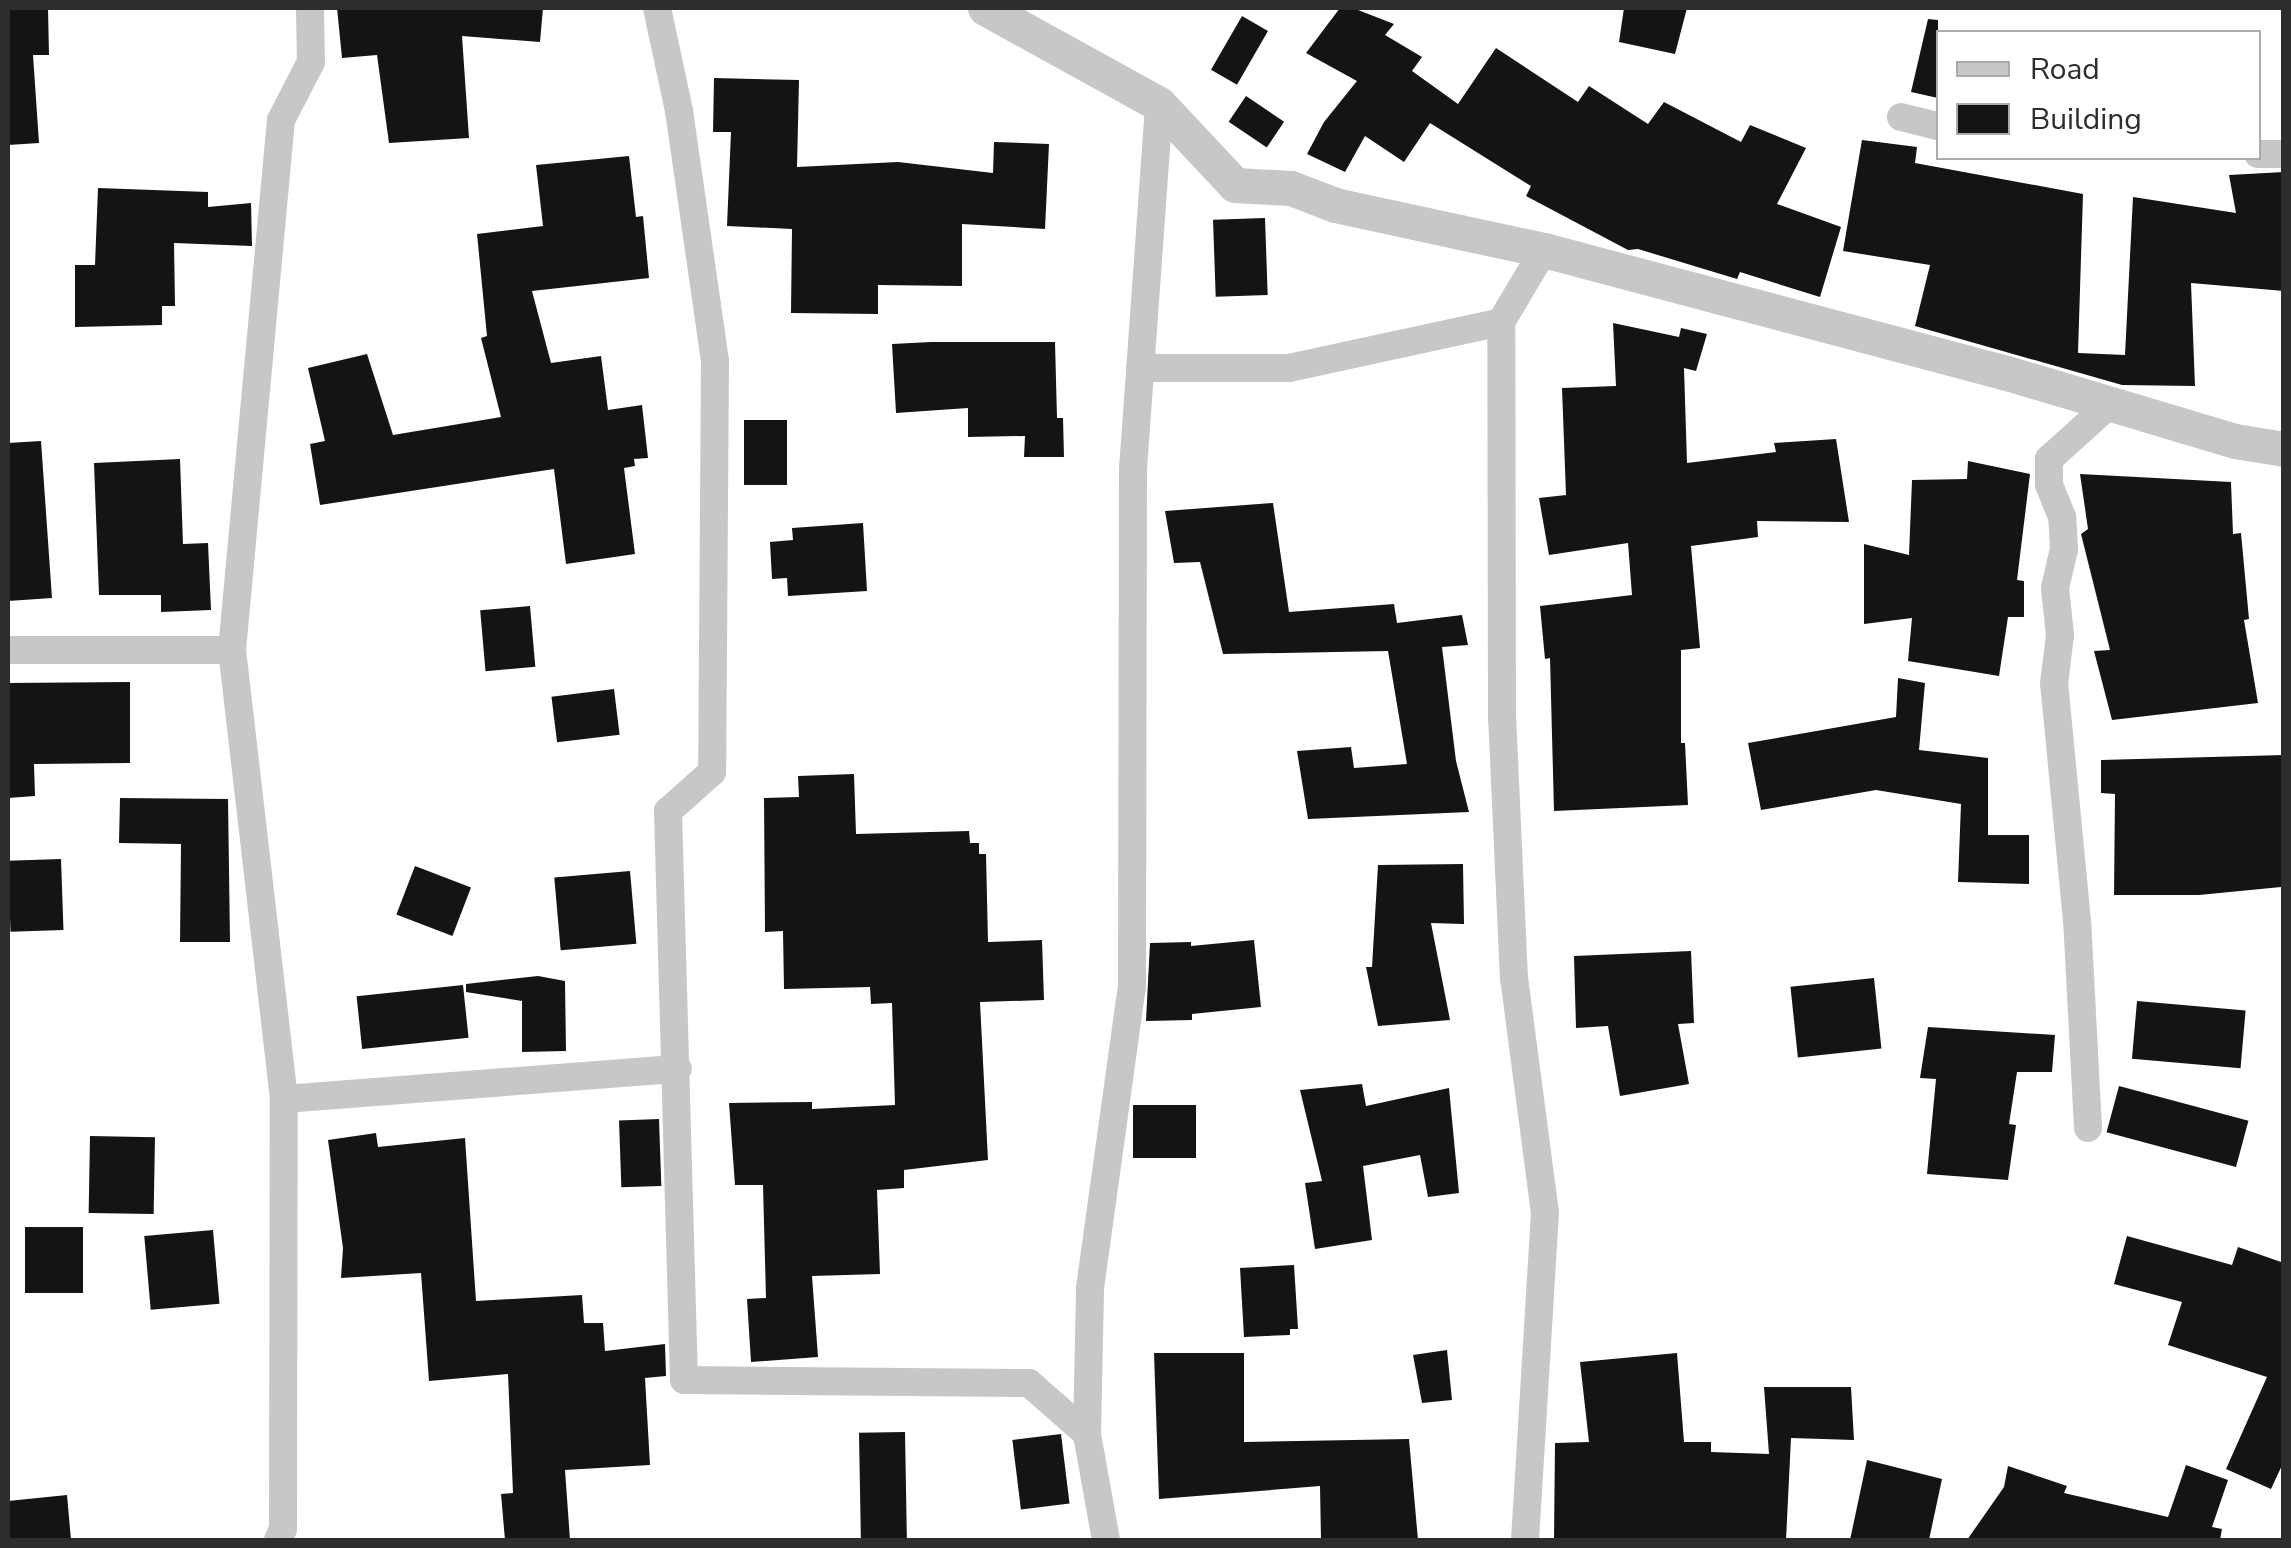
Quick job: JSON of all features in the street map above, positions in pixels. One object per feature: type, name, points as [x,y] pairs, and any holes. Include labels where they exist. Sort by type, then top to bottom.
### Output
[{"type":"street","points":[[278,1540],[283,1529],[284,1098],[232,650],[281,120],[311,62],[310,8]]},
{"type":"street","points":[[657,8],[679,112],[715,361],[712,772],[668,811],[684,1380],[1029,1382],[1087,1434]]},
{"type":"street","points":[[985,8],[1159,104],[1234,185],[1291,188],[1335,205],[1544,250],[2234,441],[2284,448]]},
{"type":"street","points":[[1106,1540],[1087,1434],[1090,1288],[1132,987],[1133,469],[1159,104]]},
{"type":"street","points":[[1901,117],[1936,126]]},
{"type":"street","points":[[1525,1540],[1545,1213],[1514,979],[1502,718],[1502,322],[1544,250]]},
{"type":"street","points":[[1140,368],[1290,368],[1502,322]]},
{"type":"street","points":[[2088,1128],[2078,921],[2054,684],[2060,634],[2055,588],[2064,550],[2062,517],[2048,484],[2049,459],[2110,404]]},
{"type":"street","points":[[8,650],[232,650]]},
{"type":"street","points":[[284,1098],[678,1069]]},
{"type":"building","points":[[8,8],[48,8],[49,55],[33,55],[39,143],[8,145]]},
{"type":"building","points":[[337,8],[543,8],[540,42],[462,36],[469,138],[389,143],[377,55],[342,58]]},
{"type":"building","points":[[1340,8],[1353,8],[1394,24],[1385,35],[1422,57],[1412,71],[1458,104],[1496,48],[1578,102],[1589,86],[1648,124],[1664,102],[1741,142],[1750,125],[1806,148],[1777,204],[1841,227],[1820,297],[1740,272],[1737,279],[1638,249],[1628,250],[1526,196],[1531,186],[1430,123],[1404,162],[1365,136],[1345,172],[1307,154],[1324,122],[1357,81],[1306,53]]},
{"type":"building","points":[[1624,8],[1687,8],[1675,54],[1619,42]]},
{"type":"building","points":[[1242,16],[1268,31],[1237,85],[1211,70]]},
{"type":"building","points":[[1928,19],[1938,20],[1936,98],[1911,92]]},
{"type":"building","points":[[714,78],[799,80],[797,167],[898,162],[993,173],[994,142],[1049,144],[1045,229],[962,224],[962,286],[878,285],[878,314],[791,313],[792,229],[727,226],[731,132],[713,132]]},
{"type":"building","points":[[1246,96],[1284,122],[1267,147],[1229,122]]},
{"type":"building","points":[[1862,140],[1917,147],[1915,163],[2083,194],[2078,353],[2125,355],[2133,197],[2236,213],[2229,175],[2284,172],[2284,291],[2191,283],[2195,386],[2122,385],[1915,326],[1930,265],[1843,251]]},
{"type":"building","points":[[629,156],[636,217],[643,216],[649,278],[532,291],[551,363],[601,356],[608,410],[642,405],[648,458],[634,459],[635,466],[624,468],[635,554],[566,564],[554,469],[320,505],[310,444],[325,441],[308,368],[367,354],[393,435],[501,417],[481,338],[487,336],[477,234],[543,226],[536,165]]},
{"type":"building","points":[[98,188],[208,192],[208,207],[251,203],[252,246],[174,243],[175,306],[162,306],[162,325],[75,327],[75,265],[95,265]]},
{"type":"building","points":[[1265,218],[1268,295],[1216,297],[1213,220]]},
{"type":"building","points":[[1613,323],[1679,337],[1681,328],[1707,334],[1696,371],[1684,368],[1687,463],[1776,452],[1774,443],[1836,439],[1849,522],[1757,521],[1758,537],[1691,546],[1700,648],[1681,650],[1681,743],[1685,743],[1688,805],[1554,811],[1550,658],[1545,659],[1540,606],[1632,595],[1628,543],[1549,555],[1539,498],[1566,495],[1562,388],[1616,386]]},
{"type":"building","points":[[1055,342],[1057,418],[1063,418],[1064,457],[1024,457],[1025,436],[968,437],[968,408],[896,413],[892,344]]},
{"type":"building","points":[[744,420],[787,420],[787,485],[744,485]]},
{"type":"building","points":[[41,441],[52,598],[8,601],[8,443]]},
{"type":"building","points":[[180,459],[183,544],[208,543],[211,610],[161,612],[161,595],[99,595],[94,463]]},
{"type":"building","points":[[1968,461],[2030,474],[2017,580],[2024,581],[2024,617],[2008,617],[1999,676],[1908,661],[1912,618],[1864,624],[1864,544],[1909,555],[1912,480],[1967,479]]},
{"type":"building","points":[[2080,474],[2231,482],[2233,534],[2241,533],[2249,619],[2244,620],[2258,703],[2112,720],[2094,651],[2110,650],[2081,534],[2088,529]]},
{"type":"building","points":[[1273,503],[1289,612],[1394,604],[1397,623],[1462,615],[1468,645],[1442,647],[1456,761],[1469,812],[1308,819],[1297,751],[1351,747],[1354,768],[1407,764],[1388,651],[1223,654],[1200,562],[1174,563],[1165,511]]},
{"type":"building","points":[[863,523],[867,591],[788,596],[787,578],[772,579],[770,542],[793,540],[792,528]]},
{"type":"building","points":[[530,606],[535,667],[486,671],[480,610]]},
{"type":"building","points":[[1898,678],[1925,683],[1919,750],[1988,758],[1988,835],[2029,835],[2029,884],[1958,882],[1961,804],[1876,790],[1761,810],[1748,743],[1896,717]]},
{"type":"building","points":[[130,682],[130,763],[34,764],[35,796],[8,798],[8,683]]},
{"type":"building","points":[[614,689],[620,735],[557,742],[551,697]]},
{"type":"building","points":[[2284,755],[2281,887],[2199,895],[2114,895],[2115,794],[2101,793],[2101,760]]},
{"type":"building","points":[[854,774],[856,834],[969,831],[970,843],[979,843],[979,854],[986,854],[988,942],[1042,940],[1044,1000],[980,1002],[988,1160],[904,1170],[904,1188],[877,1190],[880,1274],[812,1276],[818,1357],[751,1362],[747,1299],[766,1298],[763,1185],[735,1185],[729,1103],[812,1102],[812,1109],[895,1105],[892,1003],[871,1004],[870,987],[784,989],[783,931],[765,932],[764,798],[799,797],[798,776]]},
{"type":"building","points":[[120,798],[228,799],[230,942],[180,942],[181,844],[119,843]]},
{"type":"building","points":[[61,859],[63,930],[11,932],[8,861]]},
{"type":"building","points":[[1463,864],[1464,924],[1431,923],[1450,1020],[1378,1026],[1366,967],[1372,967],[1378,865]]},
{"type":"building","points":[[415,866],[471,888],[452,936],[396,915]]},
{"type":"building","points":[[630,871],[636,944],[561,950],[554,878]]},
{"type":"building","points":[[1254,940],[1261,1007],[1192,1014],[1192,1020],[1146,1021],[1150,943],[1191,942],[1191,946]]},
{"type":"building","points":[[1691,951],[1694,1023],[1678,1024],[1689,1084],[1620,1096],[1608,1026],[1576,1028],[1574,956]]},
{"type":"building","points":[[538,976],[565,981],[566,1051],[522,1052],[522,1001],[466,992],[466,984]]},
{"type":"building","points":[[1874,978],[1881,1049],[1798,1057],[1790,987]]},
{"type":"building","points":[[463,985],[469,1038],[362,1049],[357,996]]},
{"type":"building","points":[[2137,1001],[2246,1010],[2241,1068],[2132,1059]]},
{"type":"building","points":[[1928,1027],[2055,1035],[2052,1072],[2017,1072],[2009,1124],[2016,1125],[2008,1180],[1927,1174],[1936,1079],[1920,1078]]},
{"type":"building","points":[[1362,1084],[1366,1106],[1449,1088],[1459,1193],[1428,1197],[1420,1155],[1363,1166],[1372,1240],[1315,1249],[1305,1183],[1322,1181],[1300,1090]]},
{"type":"building","points":[[2119,1086],[2248,1121],[2236,1167],[2107,1132]]},
{"type":"building","points":[[1133,1105],[1196,1105],[1196,1158],[1133,1158]]},
{"type":"building","points":[[659,1119],[661,1186],[621,1187],[619,1120]]},
{"type":"building","points":[[376,1133],[378,1147],[465,1138],[476,1301],[582,1295],[584,1323],[603,1323],[605,1351],[665,1344],[666,1376],[645,1378],[650,1465],[565,1470],[570,1540],[505,1540],[501,1494],[513,1493],[508,1374],[429,1381],[421,1273],[341,1278],[343,1248],[328,1140]]},
{"type":"building","points":[[90,1136],[155,1137],[154,1214],[89,1213]]},
{"type":"building","points":[[25,1227],[83,1227],[83,1293],[25,1293]]},
{"type":"building","points":[[213,1230],[219,1304],[151,1310],[144,1236]]},
{"type":"building","points":[[2127,1236],[2232,1265],[2238,1247],[2284,1263],[2284,1461],[2271,1489],[2226,1469],[2267,1377],[2168,1345],[2182,1302],[2114,1284]]},
{"type":"building","points":[[1294,1265],[1298,1329],[1290,1329],[1290,1335],[1244,1337],[1240,1268]]},
{"type":"building","points":[[1447,1350],[1452,1400],[1422,1403],[1413,1355]]},
{"type":"building","points":[[1154,1353],[1244,1353],[1244,1442],[1409,1439],[1418,1540],[1321,1540],[1320,1486],[1159,1499]]},
{"type":"building","points":[[1677,1353],[1684,1442],[1711,1442],[1711,1452],[1769,1454],[1764,1387],[1851,1387],[1854,1440],[1791,1438],[1786,1540],[1554,1540],[1555,1443],[1589,1442],[1580,1362]]},
{"type":"building","points":[[905,1432],[907,1540],[861,1540],[859,1433]]},
{"type":"building","points":[[1061,1434],[1070,1503],[1021,1509],[1012,1440]]},
{"type":"building","points":[[1867,1460],[1942,1479],[1929,1540],[1850,1540]]},
{"type":"building","points":[[2186,1465],[2228,1480],[2212,1527],[2222,1529],[2220,1540],[1967,1540],[2004,1487],[2008,1466],[2067,1486],[2064,1493],[2168,1517]]},
{"type":"building","points":[[67,1495],[71,1540],[10,1540],[8,1501]]}]
